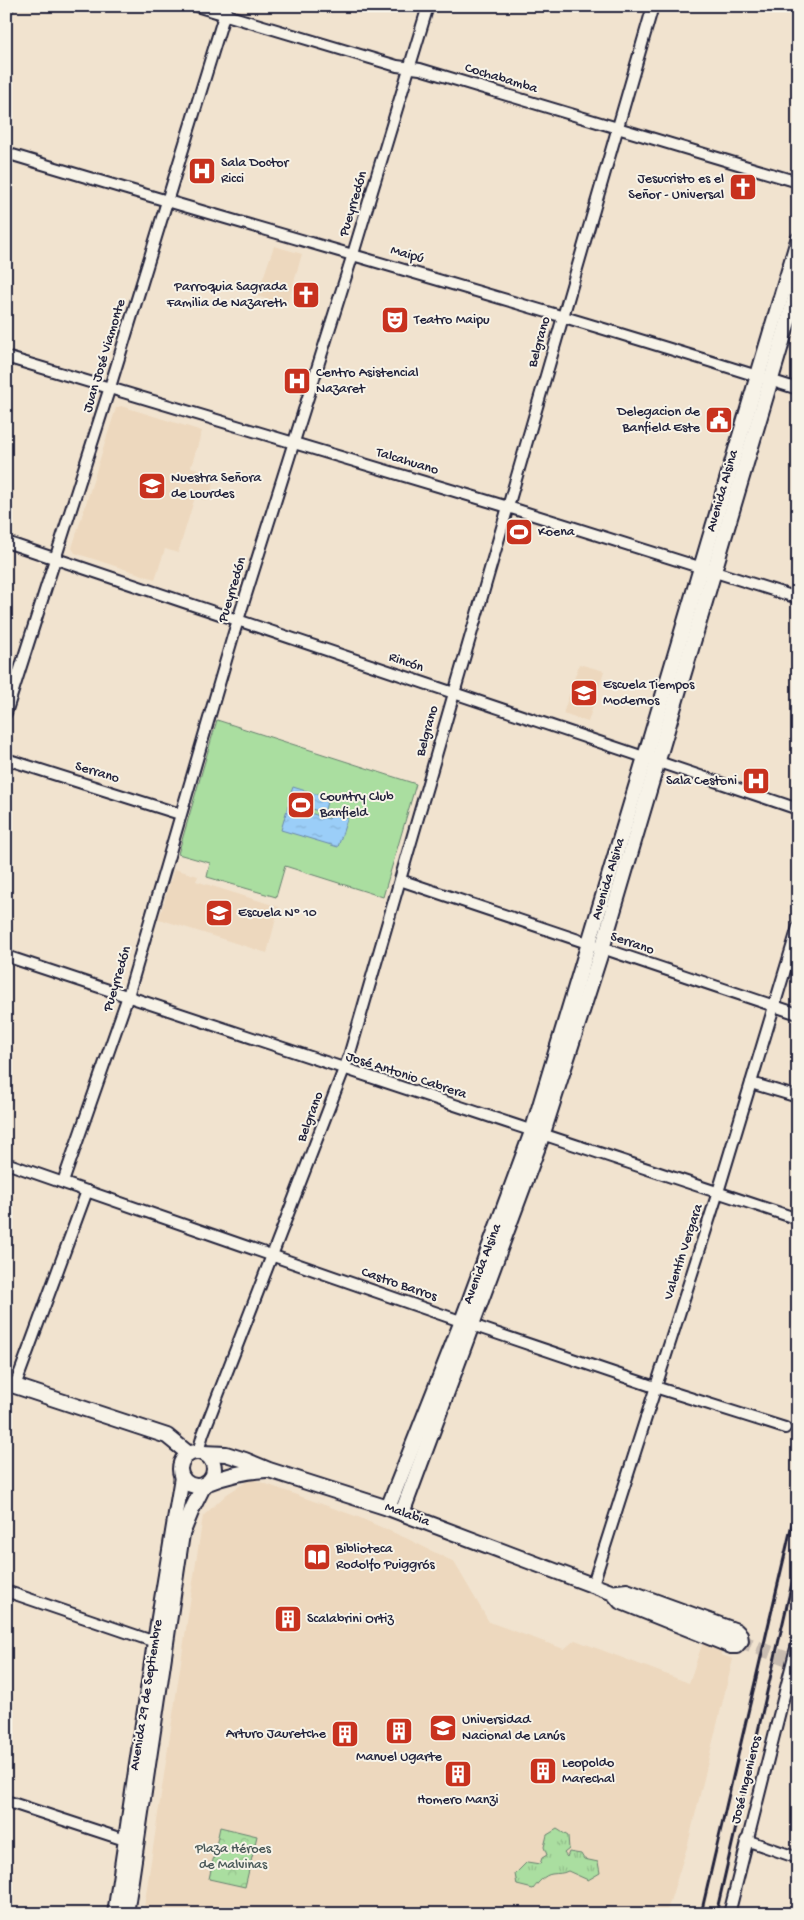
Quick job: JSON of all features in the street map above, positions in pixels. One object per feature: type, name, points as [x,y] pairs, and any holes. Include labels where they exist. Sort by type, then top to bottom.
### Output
[{"type":"main road","name":"Avenida Alsina","points":[[402,1513],[467,1323],[537,1134],[764,378],[798,240]]},
{"type":"main road","name":"Avenida Alsina","points":[[764,378],[798,288]]},
{"type":"main road","name":"Avenida Alsina","points":[[388,1508],[467,1323]]},
{"type":"main road","points":[[11,1384],[167,1436],[196,1453],[208,1455],[214,1466],[212,1478],[206,1484]]},
{"type":"main road","points":[[196,1453],[182,1461],[180,1466],[182,1477],[191,1485],[206,1484],[228,1475],[248,1471],[269,1470]]},
{"type":"main road","name":"Malabia","points":[[196,1453],[226,1454],[269,1470],[388,1508],[738,1640]]},
{"type":"main road","name":"Avenida 29 de Septiembre","points":[[126,1914],[131,1842],[182,1477]]},
{"type":"main road","name":"Avenida 29 de Septiembre","points":[[160,1643],[182,1534],[193,1507],[206,1484]]},
{"type":"main road","name":"Avenida 29 de Septiembre","points":[[114,1914],[131,1842]]},
{"type":"street","points":[[6,12],[8,6]]},
{"type":"street","name":"Cochabamba","points":[[196,6],[226,11],[397,66],[410,68],[798,182]]},
{"type":"street","name":"Pueyrredón","points":[[64,1182],[128,996],[238,620],[353,254],[428,6]]},
{"type":"street","name":"Belgrano","points":[[196,1453],[344,1070],[653,6]]},
{"type":"street","name":"Juan José Viamonte","points":[[6,713],[110,387],[226,11]]},
{"type":"street","name":"Maipú","points":[[6,153],[167,202],[562,315],[798,389]]},
{"type":"street","name":"Talcahuano","points":[[6,357],[508,507],[798,598]]},
{"type":"street","name":"Rincón","points":[[6,542],[798,808]]},
{"type":"street","name":"Serrano","points":[[6,759],[180,814]]},
{"type":"street","name":"Serrano","points":[[400,880],[798,1014]]},
{"type":"street","name":"Valentín Vergara","points":[[593,1584],[718,1192],[798,927]]},
{"type":"street","name":"José Antonio Cabrera","points":[[6,956],[344,1070],[798,1219]]},
{"type":"street","points":[[751,1084],[798,1097]]},
{"type":"street","name":"Castro Barros","points":[[6,1163],[655,1387],[785,1428]]},
{"type":"street","points":[[11,1384],[87,1191]]},
{"type":"street","name":"Malabia","points":[[627,1588],[737,1629],[742,1634],[743,1641],[737,1648],[731,1648],[619,1603],[609,1591],[627,1588]]},
{"type":"street","points":[[6,1591],[160,1643]]},
{"type":"street","name":"José Ingenieros","points":[[729,1914],[746,1840],[794,1670],[798,1640]]},
{"type":"street","points":[[6,1800],[131,1842]]},
{"type":"street","points":[[746,1840],[798,1858]]},
{"type":"shaded area","points":[[274,246],[302,254],[287,306],[257,296]]},
{"type":"shaded area","name":"Nuestra Señora de Lourdes","points":[[121,406],[202,431],[191,467],[216,475],[208,501],[195,497],[178,553],[165,549],[155,579],[75,553],[72,548],[116,408]]},
{"type":"shaded area","name":"Escuela Tiempos Modernos","points":[[579,664],[604,671],[588,722],[563,714]]},
{"type":"shaded area","name":"Escuela Nº 10","points":[[174,869],[198,876],[196,881],[279,907],[267,953],[159,919]]},
{"type":"shaded area","name":"Universidad Nacional de Lanús","points":[[249,1480],[255,1480],[358,1517],[454,1562],[489,1622],[564,1649],[575,1640],[689,1683],[704,1639],[721,1646],[721,1655],[733,1659],[688,1844],[666,1914],[143,1914],[203,1516],[227,1494]]},
{"type":"green space","name":"Country Club Banfield","points":[[217,720],[416,784],[383,897],[285,866],[276,897],[207,877],[210,863],[178,854]]},
{"type":"green space","name":"Plaza Héroes de Malvinas","points":[[220,1827],[257,1836],[245,1887],[209,1879]]},
{"type":"green space","points":[[557,1829],[568,1836],[569,1849],[564,1853],[567,1857],[569,1852],[581,1854],[584,1859],[598,1862],[600,1873],[588,1880],[568,1871],[546,1876],[533,1889],[517,1885],[515,1874],[527,1862],[540,1864],[542,1858],[547,1855],[544,1847],[547,1835]]},
{"type":"water","points":[[293,787],[328,798],[324,813],[288,801]]},
{"type":"water","points":[[288,806],[329,819],[333,810],[348,816],[338,847],[281,830]]},
{"type":"tunnel","points":[[738,1640],[798,1663]]},
{"type":"railway","points":[[701,1914],[798,1498]]},
{"type":"railway","points":[[716,1914],[798,1557]]},
{"type":"place","name":"Sala Doctor Ricci","points":[[202,171]]},
{"type":"place","name":"Jesucristo es el Señor - Universal","points":[[743,187]]},
{"type":"place","name":"Parroquia Sagrada Familia de Nazareth","points":[[306,295]]},
{"type":"place","name":"Teatro Maipu","points":[[395,320]]},
{"type":"place","name":"Centro Asistencial Nazaret","points":[[297,381]]},
{"type":"place","name":"Delegacion de Banfield Este","points":[[719,420]]},
{"type":"place","name":"Nuestra Señora de Lourdes","points":[[152,486]]},
{"type":"place","name":"Koena","points":[[519,532]]},
{"type":"place","name":"Escuela Tiempos Modernos","points":[[584,693]]},
{"type":"place","name":"Sala Cestoni","points":[[756,781]]},
{"type":"place","name":"Country Club Banfield","points":[[301,805]]},
{"type":"place","name":"Escuela Nº 10","points":[[219,913]]},
{"type":"place","name":"Biblioteca Rodolfo Puiggrós","points":[[317,1557]]},
{"type":"place","name":"Scalabrini Ortiz","points":[[288,1619]]},
{"type":"place","name":"Universidad Nacional de Lanús","points":[[443,1728]]},
{"type":"place","name":"Manuel Ugarte","points":[[399,1731]]},
{"type":"place","name":"Arturo Jauretche","points":[[345,1734]]},
{"type":"place","name":"Leopoldo Marechal","points":[[543,1771]]},
{"type":"place","name":"Homero Manzi","points":[[458,1774]]}]
